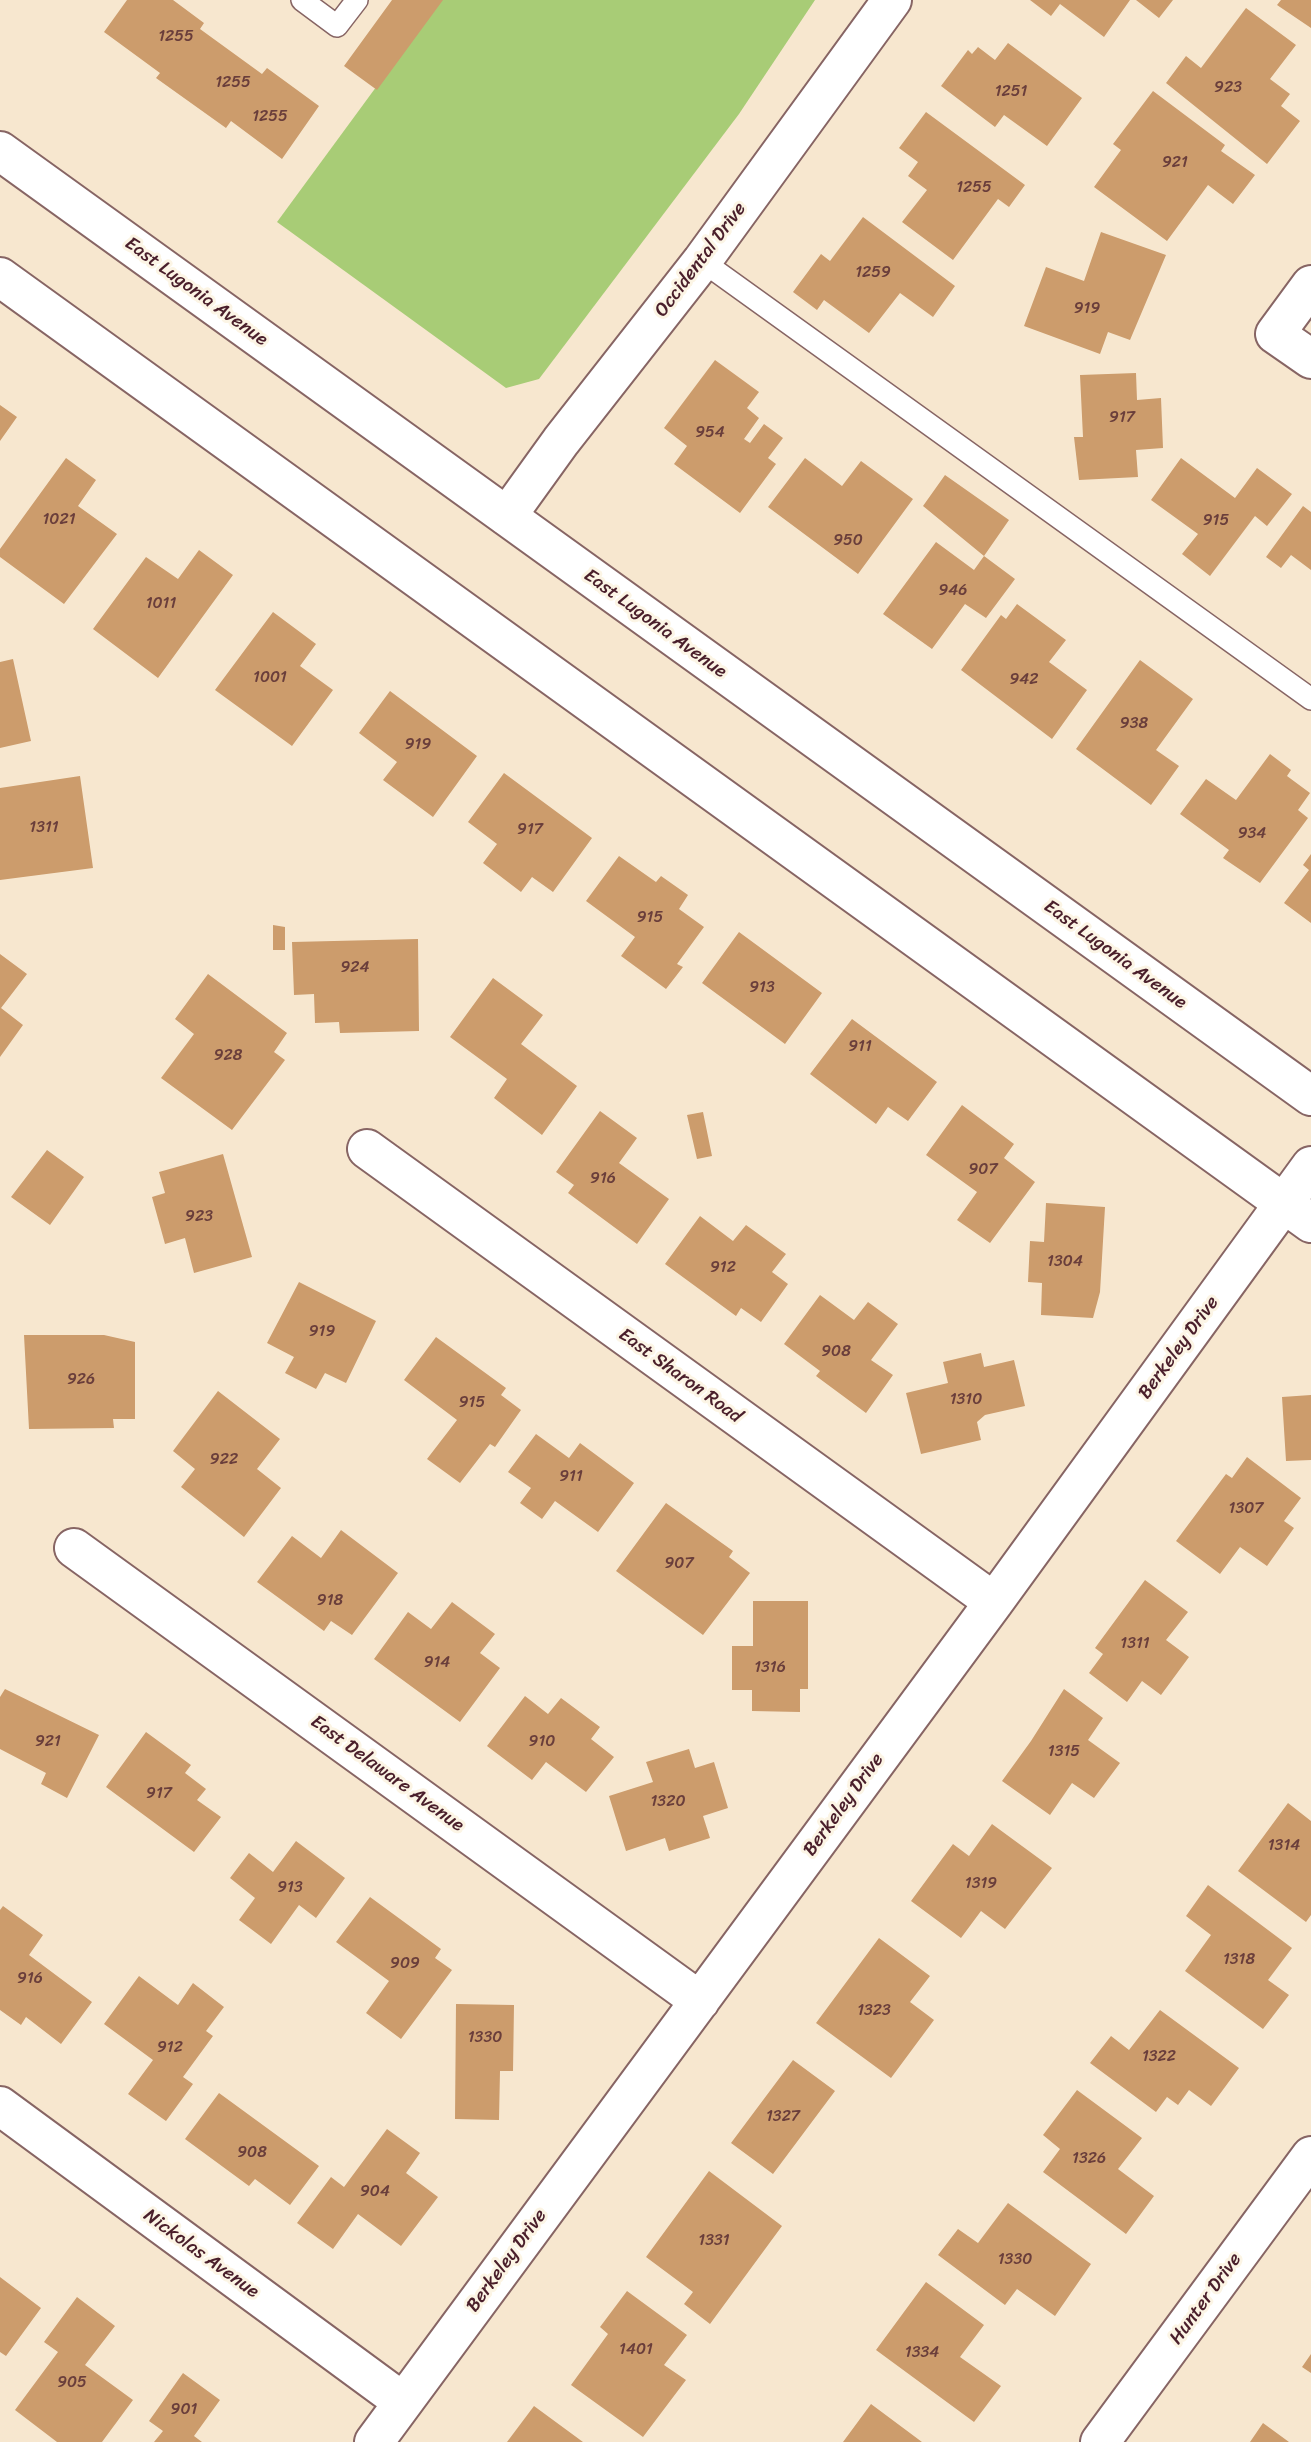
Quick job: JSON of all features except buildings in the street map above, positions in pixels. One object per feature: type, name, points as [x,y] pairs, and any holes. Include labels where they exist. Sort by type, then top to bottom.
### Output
[{"type":"street","name":"Occidental Drive","points":[[507,516],[702,261],[892,0]]},
{"type":"street","name":"East Lugonia Avenue","points":[[0,151],[1311,1096]]},
{"type":"street","points":[[0,277],[1297,1213]]},
{"type":"street","points":[[1311,285],[1275,334],[1311,359]]},
{"type":"street","name":"East Sharon Road","points":[[366,1149],[994,1602]]},
{"type":"street","name":"Berkeley Drive","points":[[374,2442],[994,1602],[1297,1213],[1311,1167]]},
{"type":"street","name":"East Delaware Avenue","points":[[74,1548],[700,2000]]},
{"type":"street","name":"Nickolas Avenue","points":[[0,2106],[403,2402]]},
{"type":"street","name":"Hunter Drive","points":[[1100,2442],[1311,2156]]},
{"type":"lane","points":[[302,0],[337,26],[357,0]]},
{"type":"lane","points":[[702,261],[1311,699]]},
{"type":"green space","points":[[440,0],[815,0],[739,114],[539,379],[506,388],[277,222]]}]
